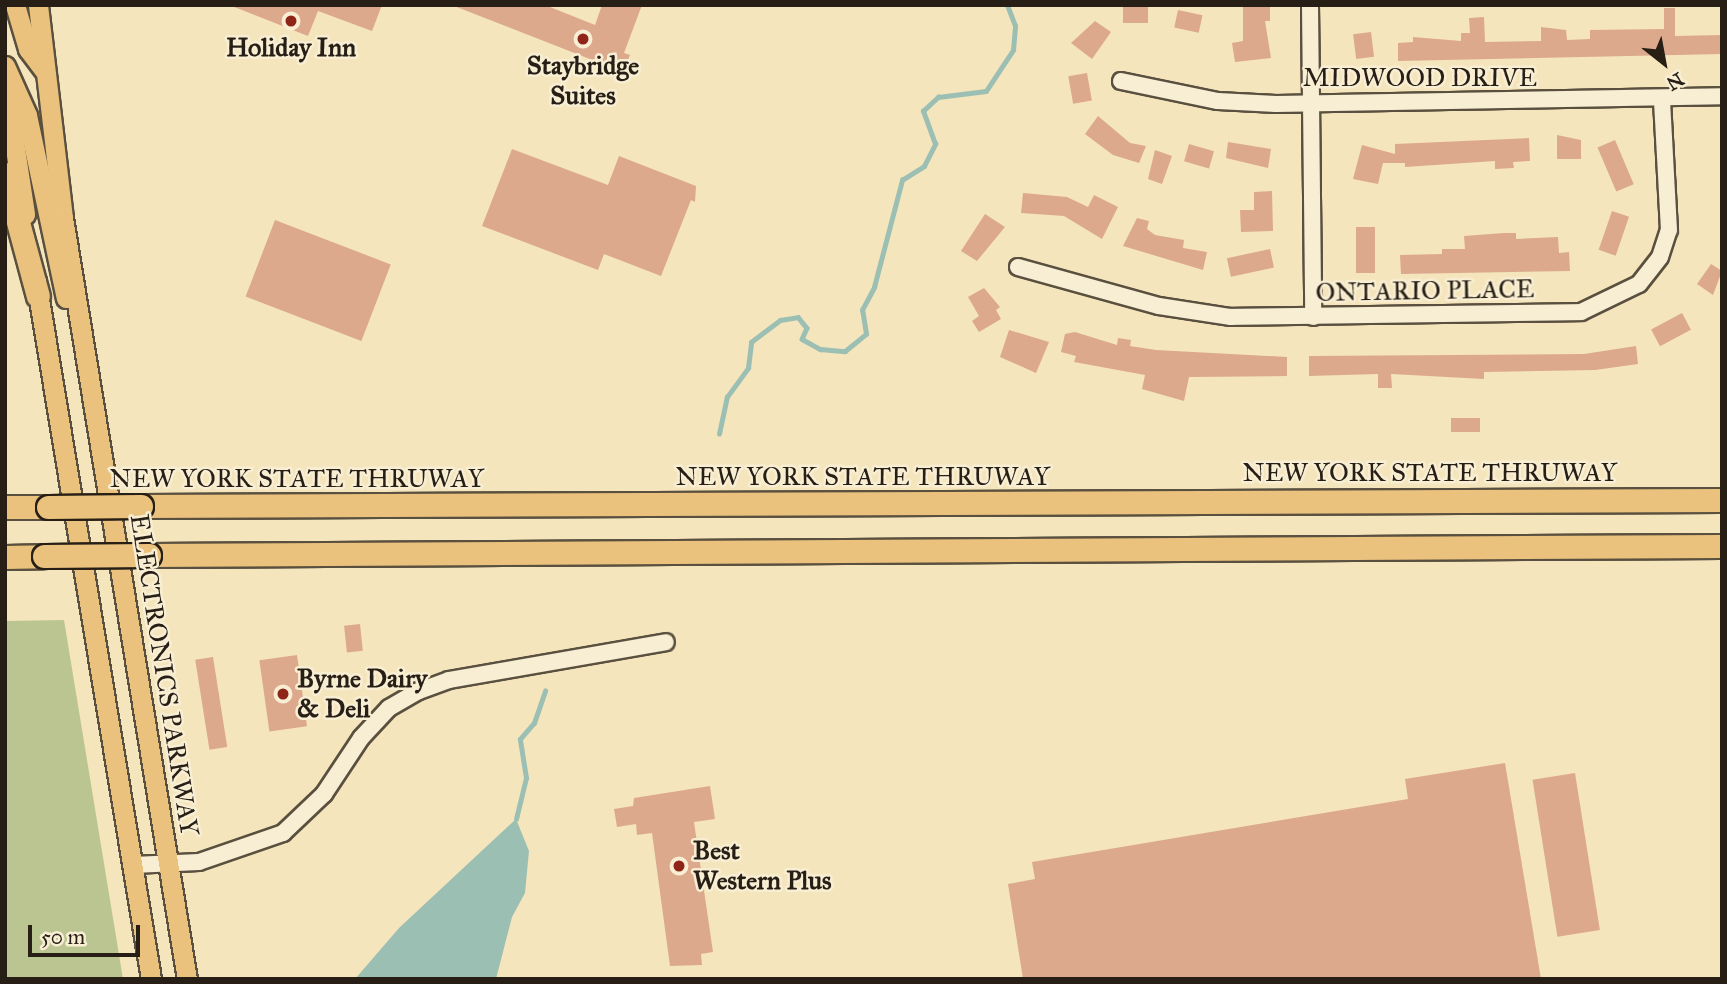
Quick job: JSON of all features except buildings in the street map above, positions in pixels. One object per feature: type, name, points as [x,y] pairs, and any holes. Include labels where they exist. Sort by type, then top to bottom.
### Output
[{"type":"highway","points":[[5,173],[38,296]]},
{"type":"highway","name":"NEW YORK STATE THRUWAY","points":[[5,507],[1722,500]]},
{"type":"highway","points":[[5,556],[1722,546]]},
{"type":"main road","points":[[15,5],[28,49],[45,72]]},
{"type":"main road","name":"ELECTRONICS PARKWAY","points":[[38,5],[45,72],[89,377],[187,979]]},
{"type":"main road","points":[[5,61],[45,72]]},
{"type":"main road","points":[[5,66],[27,115],[57,269],[89,377]]},
{"type":"main road","points":[[5,83],[151,979]]},
{"type":"street","points":[[1310,5],[1312,317]]},
{"type":"street","name":"MIDWOOD DRIVE","points":[[1121,81],[1218,101],[1662,99],[1722,96]]},
{"type":"street","name":"ONTARIO PLACE","points":[[1018,267],[1159,306],[1231,317],[1581,312],[1639,284],[1660,257],[1669,230],[1662,99]]},
{"type":"street","points":[[133,865],[169,864],[239,851],[283,833],[324,794],[361,738],[389,708],[419,691],[449,680],[666,642]]},
{"type":"green space","points":[[64,620],[123,979],[5,979],[5,621]]},
{"type":"water","points":[[516,819],[529,851],[525,893],[512,917],[496,979],[355,979],[399,928]]},
{"type":"waterway","points":[[719,434],[727,397],[748,368],[751,342],[780,320],[798,317],[807,328],[802,339],[820,349],[845,351],[866,334],[862,310],[874,287],[902,180],[924,166],[935,144],[923,111],[938,97],[986,91],[1013,50],[1015,26],[1007,5]]},
{"type":"waterway","points":[[516,819],[526,778],[520,739],[534,723],[545,691]]},
{"type":"place","name":"Holiday Inn","points":[[291,21]]},
{"type":"place","name":"Staybridge Suites","points":[[583,39]]},
{"type":"place","name":"Byrne Dairy & Deli","points":[[283,694]]},
{"type":"place","name":"Best Western Plus","points":[[679,866]]}]
